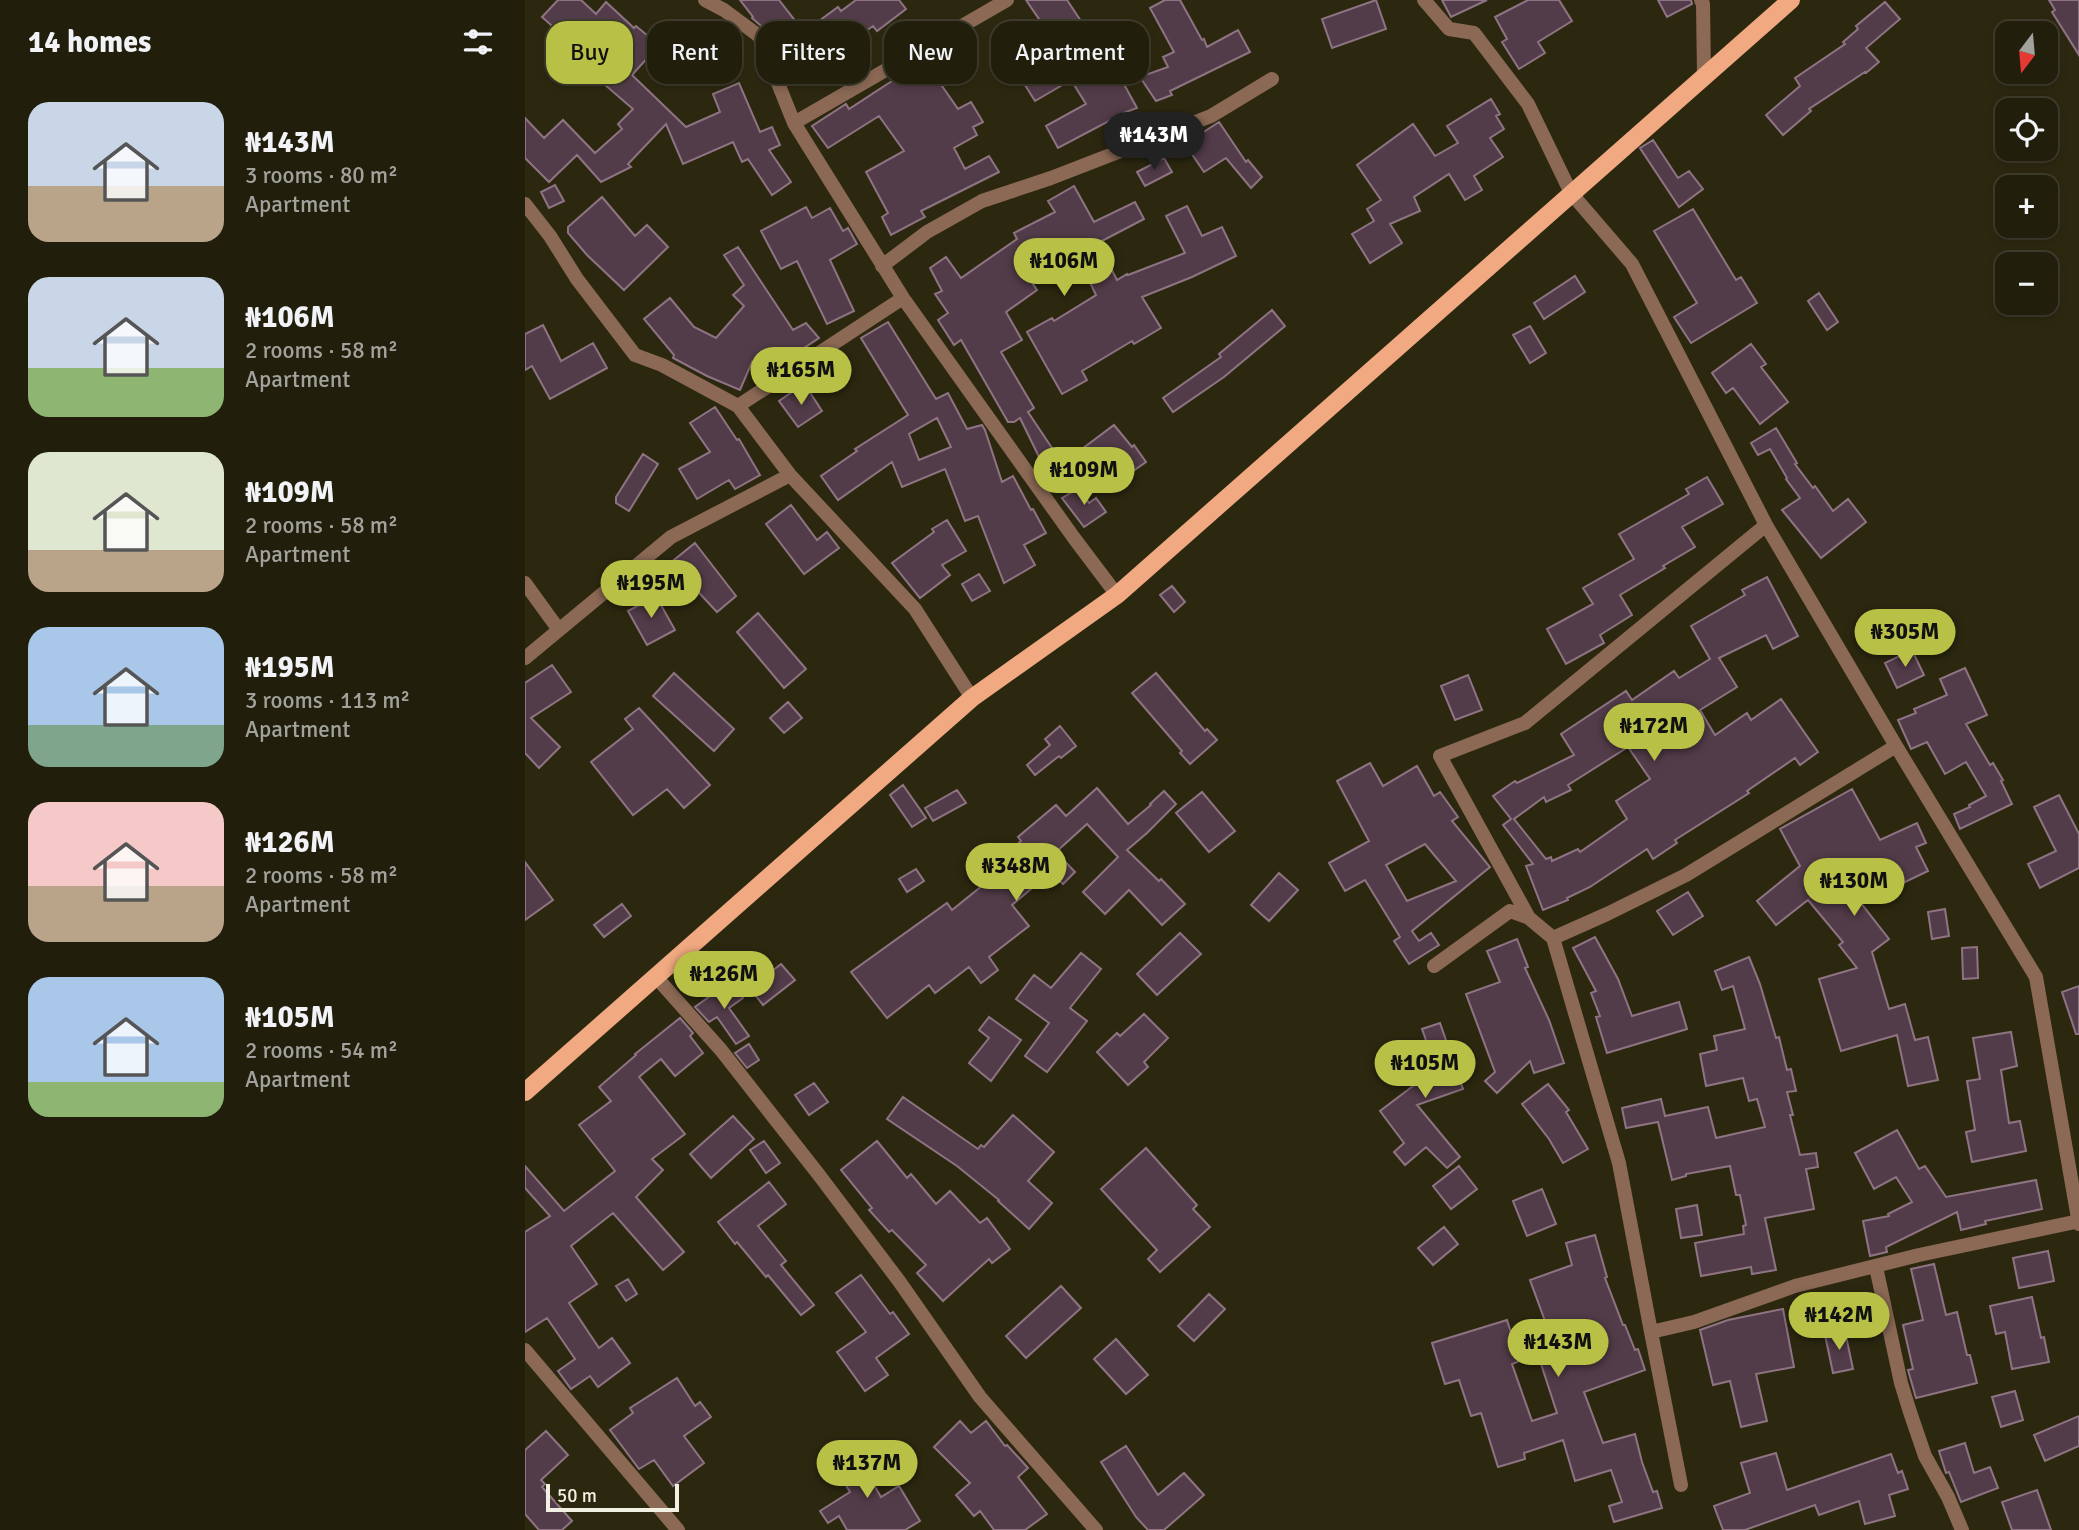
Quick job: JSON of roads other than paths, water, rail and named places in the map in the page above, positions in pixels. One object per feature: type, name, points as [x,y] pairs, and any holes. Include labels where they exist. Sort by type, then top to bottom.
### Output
[{"type":"main road","points":[[525,1092],[972,698],[1117,595],[1791,0]]},
{"type":"street","points":[[705,0],[725,10],[759,36],[794,123],[882,266],[1117,595]]},
{"type":"street","points":[[794,123],[1007,0]]},
{"type":"street","points":[[1424,0],[1449,29],[1474,33],[1528,104],[1571,193],[1632,264],[1766,525],[2036,978],[2079,1222],[1919,1255],[1795,1286],[1694,1322],[1651,1332]]},
{"type":"street","points":[[1701,0],[1704,76]]},
{"type":"street","points":[[882,266],[927,232],[982,201],[1051,178],[1211,116],[1272,79]]},
{"type":"street","points":[[525,204],[550,236],[577,279],[635,355],[662,365],[738,406],[790,475],[915,609],[972,698]]},
{"type":"street","points":[[738,406],[903,298]]},
{"type":"street","points":[[525,659],[671,537],[790,475]]},
{"type":"street","points":[[1529,918],[1440,755],[1525,723],[1766,525]]},
{"type":"street","points":[[525,583],[559,630]]},
{"type":"street","points":[[1553,938],[1686,875],[1896,746]]},
{"type":"street","points":[[1434,966],[1510,911],[1529,918],[1553,938],[1619,1163],[1681,1485]]},
{"type":"street","points":[[656,977],[722,1050],[819,1175],[899,1281],[980,1397],[1096,1530]]},
{"type":"street","points":[[1875,1267],[1910,1412],[1925,1456],[1948,1497],[1962,1530]]},
{"type":"street","points":[[525,1350],[678,1530]]}]
